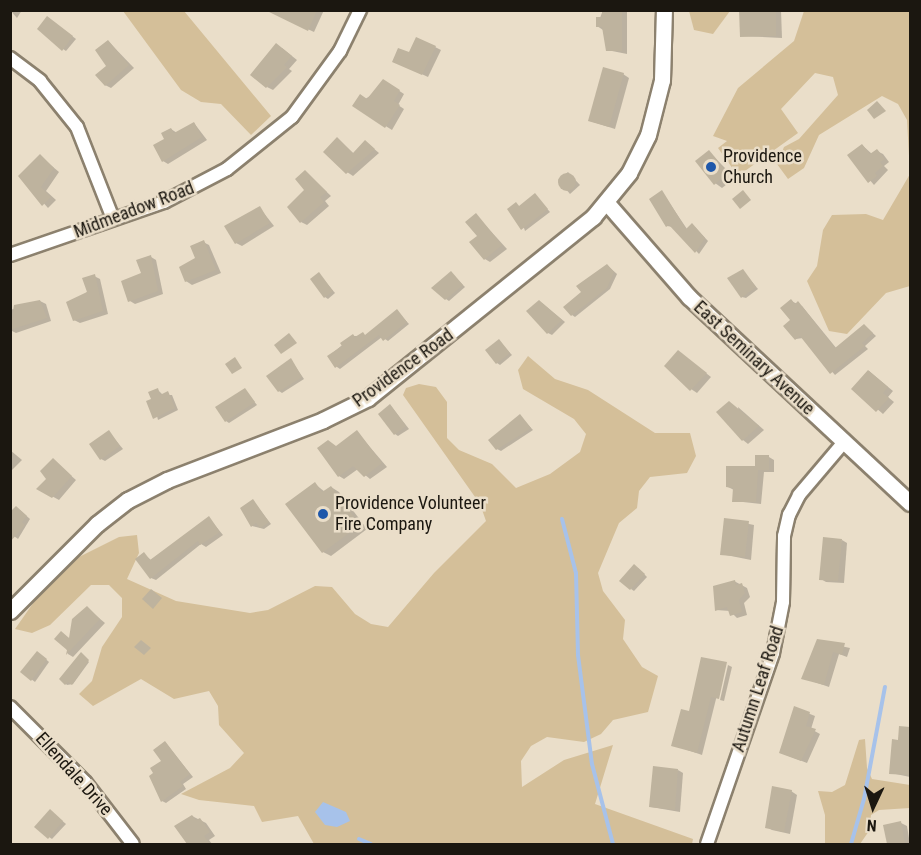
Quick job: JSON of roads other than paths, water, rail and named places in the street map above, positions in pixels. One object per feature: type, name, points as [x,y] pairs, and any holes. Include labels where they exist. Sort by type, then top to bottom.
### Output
[{"type":"street","name":"Midmeadow Road","points":[[10,255],[197,187],[262,144],[292,117],[317,86],[360,10]]},
{"type":"street","name":"Providence Road","points":[[10,611],[97,524],[128,500],[368,398],[548,256],[607,203],[640,154],[654,117],[664,67],[664,10]]},
{"type":"street","points":[[10,58],[39,81],[77,128],[113,219]]},
{"type":"street","name":"East Seminary Avenue","points":[[607,203],[689,297],[910,503]]},
{"type":"street","name":"Autumn Leaf Road","points":[[707,844],[773,653],[783,602],[784,536],[789,515],[799,495],[844,442]]},
{"type":"street","name":"Ellendale Drive","points":[[10,707],[85,782],[133,844]]},
{"type":"water","points":[[323,802],[346,812],[350,821],[337,827],[325,825],[315,812]]},
{"type":"waterway","points":[[562,519],[576,573],[578,655],[592,764],[613,844]]},
{"type":"waterway","points":[[851,844],[864,799],[885,687]]},
{"type":"waterway","points":[[359,839],[371,844]]},
{"type":"place","name":"Providence Church","points":[[711,167]]},
{"type":"place","name":"Providence Volunteer Fire Company","points":[[323,514]]}]
